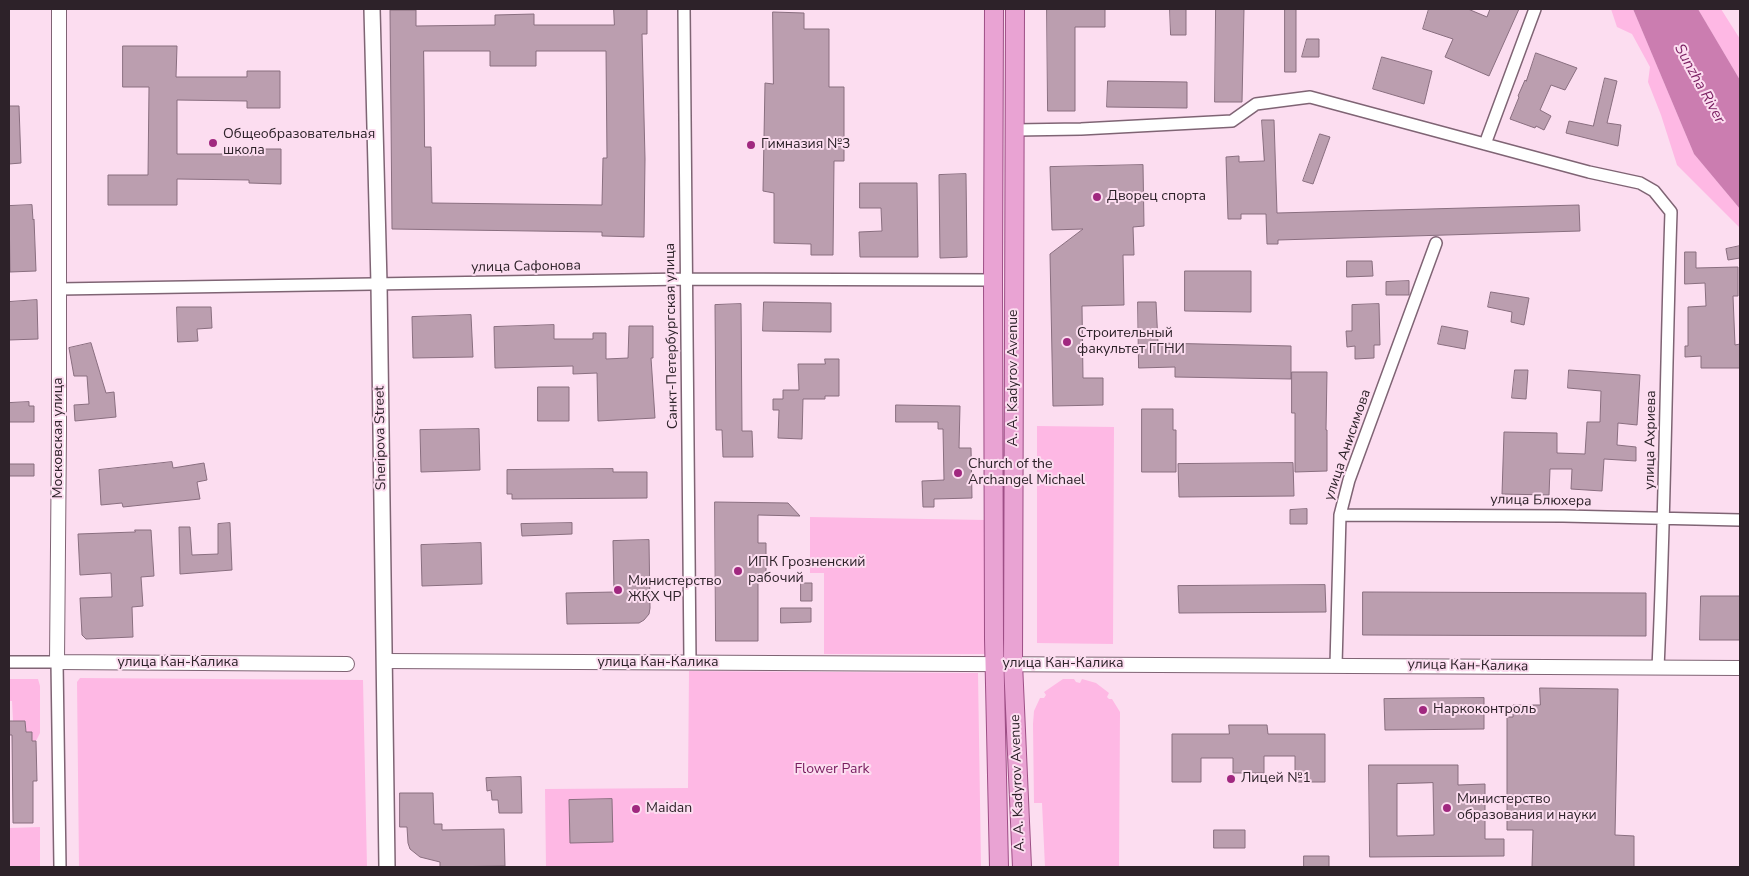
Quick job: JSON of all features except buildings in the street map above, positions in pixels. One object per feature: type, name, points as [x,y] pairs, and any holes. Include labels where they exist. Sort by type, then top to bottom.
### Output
[{"type":"main road","name":"Sheripova Street","points":[[372,9],[385,661],[387,867]]},
{"type":"main road","name":"A. A. Kadyrov Avenue","points":[[994,9],[994,663],[999,867]]},
{"type":"main road","name":"A. A. Kadyrov Avenue","points":[[1015,9],[1013,663],[1022,867]]},
{"type":"street","name":"Московская улица","points":[[59,9],[60,289],[57,662],[60,867]]},
{"type":"street","name":"Санкт-Петербургская улица","points":[[684,9],[690,662]]},
{"type":"street","points":[[1015,130],[1081,129],[1232,121],[1256,104],[1310,97],[1485,144],[1535,9]]},
{"type":"street","name":"улица Ахриева","points":[[1485,144],[1589,172],[1640,183],[1654,191],[1671,212],[1667,337],[1665,518],[1658,668]]},
{"type":"street","name":"улица Анисимова","points":[[1336,665],[1340,515],[1348,480],[1436,243]]},
{"type":"street","name":"улица Сафонова","points":[[60,289],[686,279],[993,280]]},
{"type":"street","name":"улица Блюхера","points":[[1340,515],[1740,520]]},
{"type":"street","name":"улица Кан-Калика","points":[[385,661],[1740,668]]},
{"type":"street","name":"улица Кан-Калика","points":[[9,662],[347,664]]},
{"type":"green space","points":[[1611,9],[1633,9],[1694,154],[1740,209],[1740,228],[1677,165],[1648,82],[1650,67],[1632,34],[1617,27]]},
{"type":"green space","points":[[1698,9],[1721,9],[1740,39],[1740,80]]},
{"type":"green space","points":[[1037,426],[1114,427],[1113,644],[1037,643]]},
{"type":"green space","points":[[810,517],[986,520],[986,654],[824,654],[824,573],[810,573]]},
{"type":"green space","name":"Flower Park","points":[[689,671],[978,673],[981,867],[546,867],[545,789],[688,788]]},
{"type":"green space","points":[[80,678],[363,680],[367,867],[79,867],[77,682]]},
{"type":"green space","points":[[9,679],[38,679],[40,686],[40,733],[36,741],[32,741],[32,732],[26,732],[25,721],[13,721],[12,701],[9,701]]},
{"type":"green space","points":[[1063,679],[1074,679],[1080,683],[1082,679],[1096,683],[1109,693],[1107,697],[1112,699],[1120,712],[1119,867],[1045,867],[1042,803],[1034,803],[1034,711],[1040,698],[1044,698],[1046,695],[1044,692]]},
{"type":"green space","points":[[40,827],[40,867],[9,867],[9,828]]},
{"type":"water","name":"Sunzha River","points":[[1633,9],[1698,9],[1740,80],[1740,209],[1694,154]]},
{"type":"place","name":"Общеобразовательная школа","points":[[213,143]]},
{"type":"place","name":"Гимназия №3","points":[[751,145]]},
{"type":"place","name":"Дворец спорта","points":[[1097,197]]},
{"type":"place","name":"Строительный факультет ГГНИ","points":[[1067,342]]},
{"type":"place","name":"Church of the Archangel Michael","points":[[958,473]]},
{"type":"place","name":"ИПК Грозненский рабочий","points":[[738,571]]},
{"type":"place","name":"Министерство ЖКХ ЧР","points":[[618,590]]},
{"type":"place","name":"Наркоконтроль","points":[[1423,710]]},
{"type":"place","name":"Лицей №1","points":[[1231,779]]},
{"type":"place","name":"Министерство образования и науки","points":[[1447,808]]},
{"type":"place","name":"Maidan","points":[[636,809]]}]
